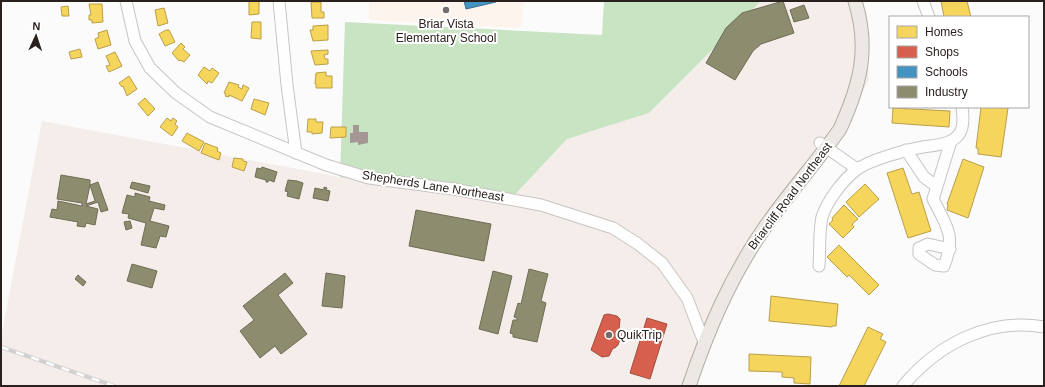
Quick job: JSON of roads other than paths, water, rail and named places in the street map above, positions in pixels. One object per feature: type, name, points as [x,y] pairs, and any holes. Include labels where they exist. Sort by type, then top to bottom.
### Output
[{"type":"main road","name":"Briarcliff Road Northeast","points":[[689,386],[704,342],[727,289],[742,263],[763,229],[823,146],[840,129],[856,90],[860,76],[863,51],[862,28],[855,1]]},
{"type":"street","name":"Shepherds Lane Northeast","points":[[126,1],[135,41],[150,68],[176,93],[210,117],[328,166],[369,178],[453,189],[541,205],[613,228],[638,244],[662,263],[687,298],[704,342]]},
{"type":"street","points":[[279,1],[287,85],[296,153]]},
{"type":"street","points":[[923,1],[929,16]]},
{"type":"street","points":[[819,266],[822,217],[832,198],[857,169],[906,150],[951,141],[960,134],[963,115],[962,108]]},
{"type":"street","points":[[950,250],[951,238],[933,199],[951,141]]},
{"type":"street","points":[[823,146],[857,169]]},
{"type":"street","points":[[906,150],[924,177],[936,186]]},
{"type":"street","points":[[903,386],[930,359],[952,344],[970,335],[986,330],[1012,326],[1044,327]]},
{"type":"railway","points":[[1,347],[114,386]]},
{"type":"place","name":"Briar Vista Elementary School","points":[[446,10]]},
{"type":"place","name":"QuikTrip","points":[[609,335]]}]
